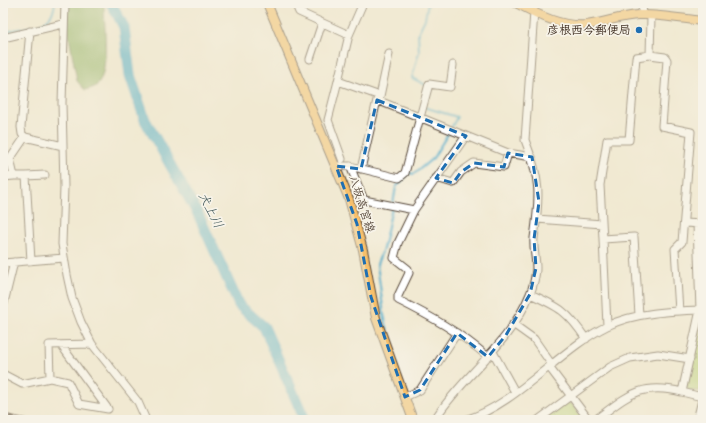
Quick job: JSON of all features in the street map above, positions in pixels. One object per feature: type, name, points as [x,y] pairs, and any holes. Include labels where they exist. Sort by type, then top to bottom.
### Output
[{"type":"main road","name":"八坂高宮線","points":[[267,3],[336,166],[357,224],[376,318],[413,420]]},
{"type":"main road","points":[[516,3],[554,21],[580,25],[621,16],[641,15],[703,21]]},
{"type":"street","points":[[65,3],[63,24],[62,103],[62,244],[64,258],[72,298],[81,322],[92,344],[138,402],[146,420]]},
{"type":"street","points":[[295,3],[299,12],[349,35]]},
{"type":"street","points":[[342,159],[328,120],[349,35],[363,3]]},
{"type":"street","points":[[437,420],[437,416],[450,397],[490,354],[513,324],[530,294],[536,268],[534,246],[538,192],[532,157],[525,140],[534,12],[532,3]]},
{"type":"street","points":[[641,15],[644,3]]},
{"type":"street","points":[[650,55],[651,17]]},
{"type":"street","points":[[310,59],[322,23]]},
{"type":"street","points":[[3,38],[63,24]]},
{"type":"street","points":[[30,31],[21,127],[22,134],[25,137],[63,146]]},
{"type":"street","points":[[360,169],[389,54]]},
{"type":"street","points":[[607,326],[600,185],[607,140],[629,140],[636,57],[650,55],[665,57],[667,60],[662,126],[691,132],[682,242],[675,249],[679,311]]},
{"type":"street","points":[[336,166],[350,166],[399,178],[405,173],[429,84],[450,86],[453,65]]},
{"type":"street","points":[[338,81],[419,118],[508,153],[532,157]]},
{"type":"street","points":[[466,136],[414,210],[394,255],[395,259],[408,269],[409,273],[398,296],[398,300],[490,354],[515,392]]},
{"type":"street","points":[[14,176],[7,158],[25,137]]},
{"type":"street","points":[[436,178],[453,183],[461,172],[474,163],[504,167],[508,153]]},
{"type":"street","points":[[350,166],[364,200],[414,210]]},
{"type":"street","points":[[3,177],[45,175]]},
{"type":"street","points":[[26,176],[31,261]]},
{"type":"street","points":[[537,219],[602,224]]},
{"type":"street","points":[[682,392],[702,310],[700,224],[684,223]]},
{"type":"street","points":[[603,239],[634,238],[640,316]]},
{"type":"street","points":[[3,263],[64,258]]},
{"type":"street","points":[[3,307],[14,262]]},
{"type":"street","points":[[530,294],[556,306],[567,313],[586,340]]},
{"type":"street","points":[[465,420],[476,418],[607,326],[640,316],[679,311],[702,310]]},
{"type":"street","points":[[513,324],[534,339],[571,397],[589,420]]},
{"type":"street","points":[[405,396],[420,390],[456,333]]},
{"type":"street","points":[[3,374],[22,384],[50,378],[68,382],[79,404],[108,409],[62,344]]},
{"type":"street","points":[[50,378],[49,345],[92,344]]},
{"type":"street","points":[[538,420],[610,367],[630,358],[658,354],[690,359]]},
{"type":"street","points":[[595,420],[631,394],[646,388],[664,388],[703,397],[697,420]]},
{"type":"highlighted area","points":[[377,100],[466,136],[436,178],[453,183],[461,172],[474,163],[504,167],[508,153],[532,157],[539,202],[534,239],[536,268],[530,294],[506,335],[488,357],[457,333],[420,390],[405,397],[371,297],[357,224],[336,166],[361,169]]},
{"type":"green space","points":[[63,3],[104,3],[104,70],[97,85],[90,89],[85,90],[77,81]]},
{"type":"green space","points":[[703,316],[703,391],[689,391],[686,387]]},
{"type":"green space","points":[[567,402],[572,404],[584,420],[549,420],[547,417]]},
{"type":"waterway","points":[[3,33],[42,23],[48,19],[53,12],[55,3]]},
{"type":"waterway","name":"犬上川","points":[[111,3],[124,27],[130,75],[145,120],[198,214],[239,305],[264,327],[305,420]]},
{"type":"waterway","points":[[426,85],[412,78],[419,52],[418,33],[425,19],[428,3]]},
{"type":"waterway","points":[[424,107],[457,117],[451,128]]},
{"type":"waterway","points":[[393,204],[396,187],[409,173],[414,174],[433,158],[449,132]]},
{"type":"waterway","points":[[391,343],[384,315],[377,264],[383,249],[392,208]]},
{"type":"railway","points":[[3,415],[27,420]]},
{"type":"place","name":"彦根西今郵便局","points":[[639,30]]}]
